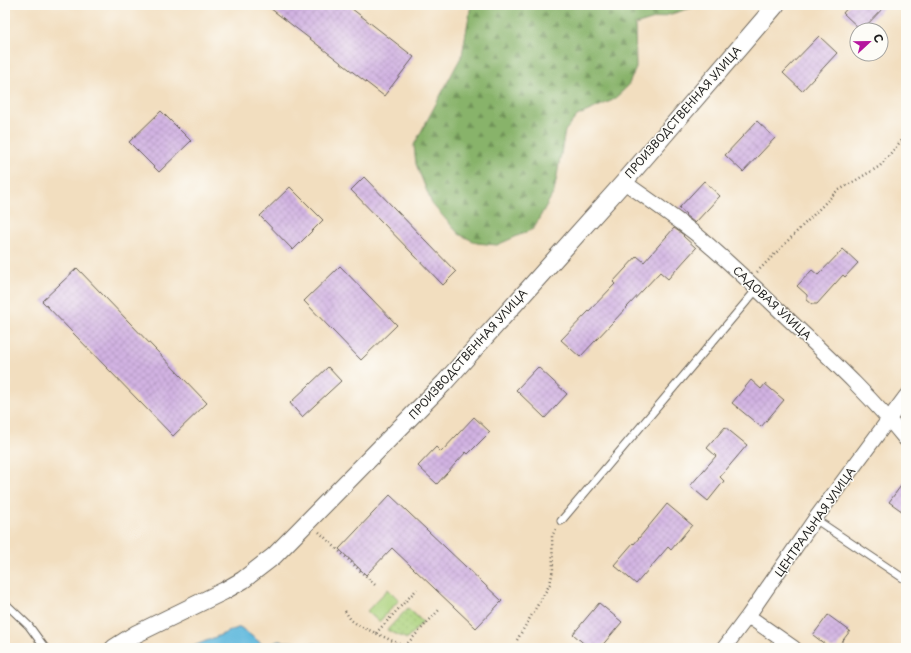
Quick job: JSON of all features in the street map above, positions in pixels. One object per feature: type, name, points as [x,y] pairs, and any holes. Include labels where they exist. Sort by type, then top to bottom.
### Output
[{"type":"street","name":"ПРОИЗВОДСТВЕННАЯ УЛИЦА","points":[[114,648],[136,634],[224,591],[243,580],[274,556],[444,383],[624,182],[776,5]]},
{"type":"street","name":"САДОВАЯ УЛИЦА","points":[[624,182],[697,236],[753,285],[836,364],[889,419],[906,440]]},
{"type":"street","name":"ЦЕНТРАЛЬНАЯ УЛИЦА","points":[[724,648],[815,519],[906,396]]},
{"type":"street","points":[[748,616],[794,648]]},
{"type":"lane","points":[[562,521],[753,285]]},
{"type":"lane","points":[[815,519],[906,580]]},
{"type":"lane","points":[[5,603],[29,626],[45,648]]},
{"type":"path","points":[[753,285],[836,192],[880,166],[906,135]]},
{"type":"path","points":[[517,640],[550,584],[553,570],[552,536],[562,521]]},
{"type":"path","points":[[308,522],[375,585]]},
{"type":"path","points":[[376,633],[417,589]]},
{"type":"path","points":[[345,611],[351,620],[358,625],[407,647],[439,610]]},
{"type":"green space","points":[[471,5],[695,5],[694,7],[635,25],[636,68],[628,86],[613,100],[577,116],[565,131],[554,192],[533,229],[497,245],[477,243],[459,234],[432,204],[416,164],[414,145],[462,55]]},
{"type":"green space","points":[[388,589],[399,600],[379,622],[367,611]]},
{"type":"green space","points":[[408,608],[423,622],[407,639],[387,630]]},
{"type":"water","points":[[240,627],[266,647],[278,641],[317,644],[329,648],[189,648]]},
{"type":"building","points":[[266,5],[347,5],[414,57],[384,96]]},
{"type":"building","points":[[850,5],[886,5],[870,22],[853,22],[843,13]]},
{"type":"building","points":[[819,36],[837,53],[802,91],[783,73]]},
{"type":"building","points":[[161,111],[191,141],[159,172],[129,142]]},
{"type":"building","points":[[757,121],[775,138],[743,172],[725,155]]},
{"type":"building","points":[[364,177],[456,272],[443,285],[351,190]]},
{"type":"building","points":[[704,181],[720,196],[695,223],[679,208]]},
{"type":"building","points":[[290,187],[323,220],[293,250],[260,216]]},
{"type":"building","points":[[674,228],[684,235],[683,236],[696,248],[668,279],[660,272],[580,357],[561,340],[615,284],[613,282],[637,256],[644,262]]},
{"type":"building","points":[[843,249],[858,263],[845,277],[843,275],[817,304],[812,304],[807,300],[807,295],[797,286],[812,270],[818,275]]},
{"type":"building","points":[[340,266],[397,325],[361,360],[304,301]]},
{"type":"building","points":[[77,268],[207,403],[173,436],[42,301]]},
{"type":"building","points":[[328,367],[341,381],[302,417],[290,403]]},
{"type":"building","points":[[538,367],[567,394],[545,418],[516,390]]},
{"type":"building","points":[[751,380],[761,389],[765,384],[784,400],[761,427],[732,403]]},
{"type":"building","points":[[474,417],[490,432],[468,454],[466,452],[437,484],[418,466],[436,447],[441,452]]},
{"type":"building","points":[[725,427],[747,445],[720,477],[724,481],[708,501],[690,486],[716,456],[707,448]]},
{"type":"building","points":[[906,479],[906,514],[889,502]]},
{"type":"building","points":[[390,495],[502,601],[476,628],[392,548],[366,575],[339,549]]},
{"type":"building","points":[[667,504],[692,525],[671,550],[668,547],[636,584],[614,565],[633,543],[634,544]]},
{"type":"building","points":[[599,603],[622,622],[600,648],[589,648],[573,634]]},
{"type":"building","points":[[828,615],[850,631],[837,648],[830,648],[813,635]]}]
